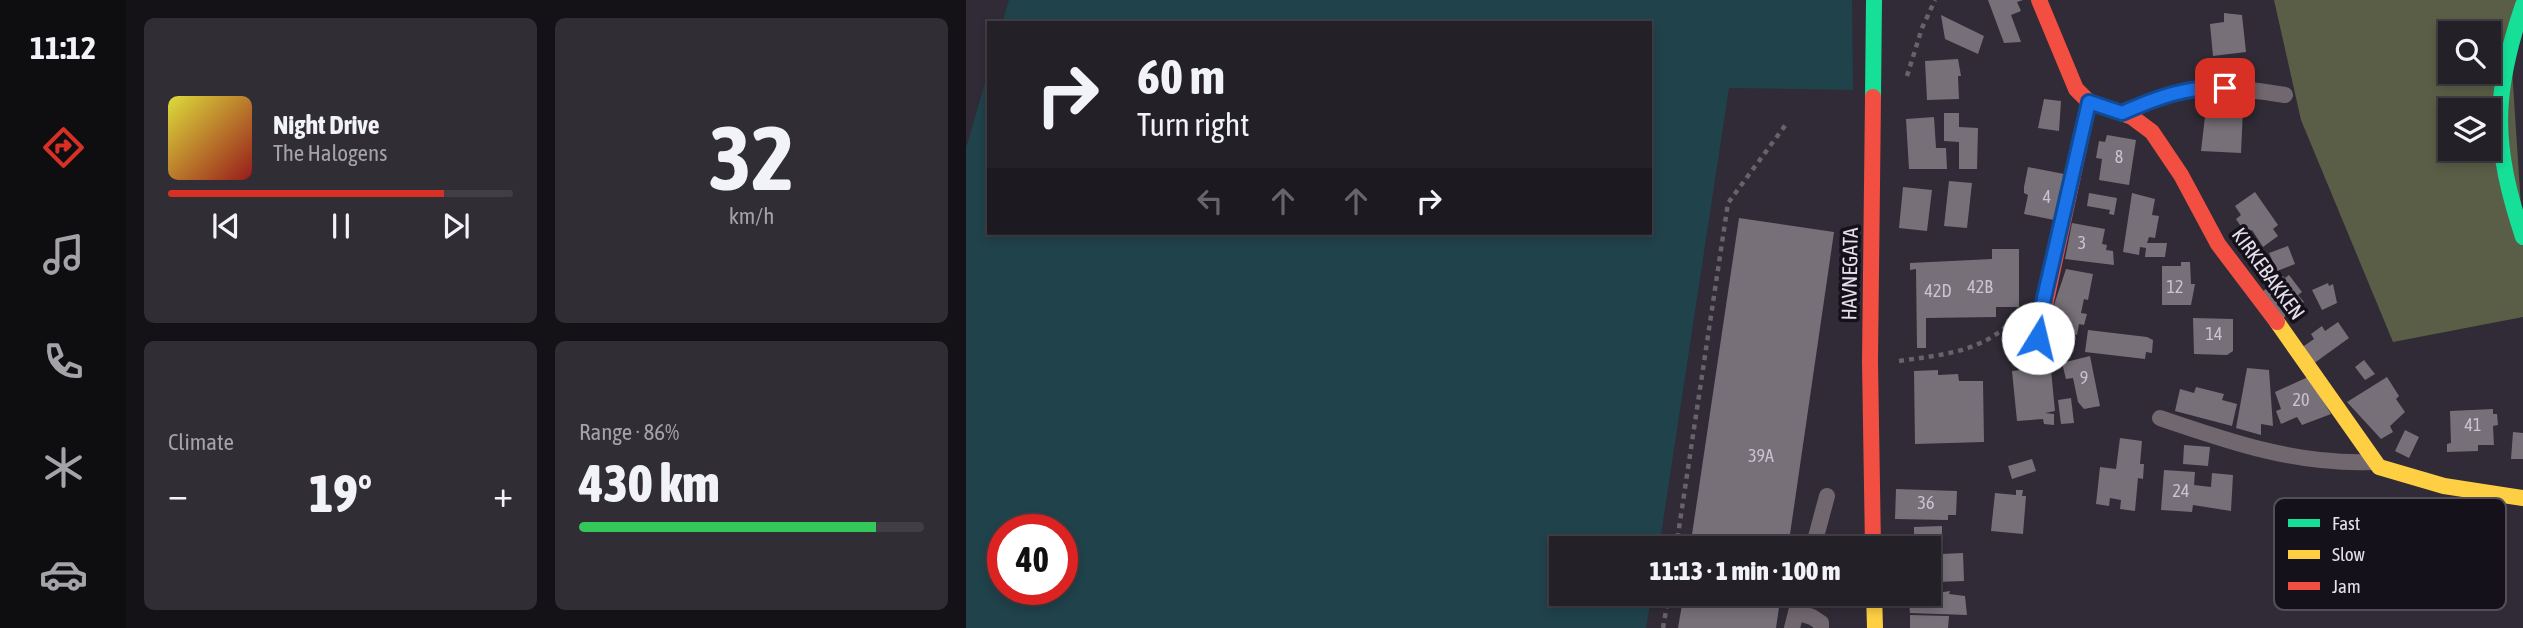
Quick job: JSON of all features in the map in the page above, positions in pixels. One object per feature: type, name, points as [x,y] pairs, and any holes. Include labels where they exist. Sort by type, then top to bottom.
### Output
[{"type":"street","name":"HAVNEGATA","points":[[1873,536],[1870,361],[1874,0]]},
{"type":"street","points":[[2038,338],[2044,298],[2089,102],[2076,89],[2039,0]]},
{"type":"street","points":[[2523,5],[2511,38],[2496,107],[2504,180],[2523,237]]},
{"type":"street","name":"KIRKEBAKKEN","points":[[2089,102],[2122,113],[2145,125],[2165,149],[2218,244],[2308,363],[2375,462]]},
{"type":"street","points":[[2375,462],[2379,467],[2398,475],[2444,486],[2523,498]]},
{"type":"street","points":[[1874,606],[1875,628]]},
{"type":"lane","points":[[2122,113],[2164,95],[2200,87],[2285,95]]},
{"type":"lane","points":[[2160,418],[2230,442],[2303,459],[2332,463],[2375,462]]},
{"type":"lane","points":[[1816,536],[1827,496]]},
{"type":"lane","points":[[1794,620],[1812,617],[1821,623],[1821,628]]},
{"type":"path","points":[[1873,88],[1904,83],[1922,28],[1935,0]]},
{"type":"path","points":[[1678,536],[1728,203],[1787,123]]},
{"type":"path","points":[[1898,361],[1960,352],[1984,342]]},
{"type":"path","points":[[1663,628],[1667,606]]},
{"type":"green space","points":[[2274,0],[2523,0],[2510,38],[2523,237],[2523,317],[2393,342],[2301,120]]},
{"type":"water","points":[[1009,0],[1852,0],[1853,90],[1729,88],[1661,536],[1549,536],[1549,606],[1650,606],[1646,628],[966,628],[966,148],[987,76],[987,235],[1652,235],[1652,21],[1003,21]]},
{"type":"building","points":[[1988,0],[2023,0],[2017,2],[2021,11],[2011,15],[2021,42],[2004,43]]},
{"type":"building","points":[[2224,13],[2242,15],[2246,52],[2213,56],[2210,24],[2224,22]]},
{"type":"building","points":[[1941,15],[1984,36],[1978,54],[1945,39]]},
{"type":"building","points":[[1958,59],[1961,76],[1958,76],[1959,99],[1927,100],[1925,61]]},
{"type":"building","points":[[2044,99],[2061,101],[2059,131],[2038,128]]},
{"type":"building","points":[[2206,108],[2243,109],[2241,153],[2201,151]]},
{"type":"building","points":[[1944,113],[1959,113],[1959,127],[1978,128],[1977,169],[1959,169],[1959,142],[1944,141]]},
{"type":"building","points":[[1934,117],[1936,148],[1946,148],[1947,169],[1909,169],[1906,119]]},
{"type":"building","points":[[2107,135],[2136,140],[2129,185],[2099,180],[2102,159],[2096,158],[2099,141],[2105,142]]},
{"type":"building","points":[[2028,167],[2064,174],[2054,220],[2024,214],[2028,195],[2024,193],[2024,187]]},
{"type":"building","points":[[1949,181],[1972,183],[1967,228],[1944,226]]},
{"type":"building","points":[[1903,187],[1932,190],[1927,231],[1899,228]]},
{"type":"building","points":[[2255,192],[2278,225],[2273,229],[2278,236],[2263,247],[2252,230],[2246,234],[2236,219],[2241,215],[2235,206]]},
{"type":"building","points":[[2089,193],[2117,198],[2114,215],[2109,214],[2110,210],[2087,206]]},
{"type":"building","points":[[2132,193],[2155,199],[2152,215],[2159,216],[2155,238],[2149,237],[2147,243],[2167,243],[2165,257],[2145,257],[2146,248],[2140,247],[2139,255],[2123,252]]},
{"type":"building","points":[[1739,218],[1834,232],[1790,536],[1692,536]]},
{"type":"building","points":[[2072,223],[2105,229],[2102,244],[2107,245],[2106,250],[2113,251],[2114,265],[2065,259]]},
{"type":"building","points":[[2288,246],[2295,264],[2277,271],[2269,253]]},
{"type":"building","points":[[1992,249],[2019,249],[2019,307],[1996,307],[1996,317],[1926,318],[1926,348],[1917,348],[1916,269],[1910,270],[1910,263],[1992,259]]},
{"type":"building","points":[[2181,262],[2190,262],[2191,284],[2195,284],[2191,305],[2162,305],[2162,266],[2181,266]]},
{"type":"building","points":[[2066,269],[2093,274],[2088,300],[2084,299],[2081,313],[2087,314],[2084,325],[2079,324],[2077,335],[2046,329]]},
{"type":"building","points":[[2289,275],[2302,292],[2298,295],[2304,302],[2282,319],[2262,292],[2283,276],[2285,278]]},
{"type":"building","points":[[2328,283],[2329,286],[2333,284],[2337,303],[2322,310],[2312,290]]},
{"type":"building","points":[[2193,318],[2233,319],[2233,351],[2227,355],[2194,354]]},
{"type":"building","points":[[2338,322],[2349,338],[2313,364],[2301,348],[2314,339],[2311,334],[2322,326],[2325,331]]},
{"type":"building","points":[[2088,330],[2147,337],[2153,340],[2152,353],[2146,352],[2145,359],[2085,352]]},
{"type":"building","points":[[2090,356],[2100,406],[2084,409],[2078,402],[2073,378],[2066,379],[2062,363]]},
{"type":"building","points":[[2364,360],[2375,374],[2365,380],[2355,367]]},
{"type":"building","points":[[2040,368],[2041,371],[2051,370],[2055,411],[2045,413],[2054,414],[2054,425],[2044,424],[2043,419],[2017,421],[2012,371]]},
{"type":"building","points":[[2247,368],[2269,370],[2273,426],[2261,424],[2261,435],[2236,428]]},
{"type":"building","points":[[1938,370],[1938,375],[1958,374],[1959,381],[1983,381],[1984,442],[1915,444],[1914,371]]},
{"type":"building","points":[[2308,377],[2331,414],[2302,425],[2297,417],[2281,424],[2276,411],[2281,409],[2275,392]]},
{"type":"building","points":[[2387,377],[2405,412],[2390,426],[2393,432],[2381,439],[2347,402]]},
{"type":"building","points":[[2196,387],[2224,394],[2222,400],[2237,404],[2232,426],[2175,411],[2180,389],[2194,393]]},
{"type":"building","points":[[2071,398],[2074,423],[2061,424],[2058,400]]},
{"type":"building","points":[[2493,409],[2493,414],[2497,414],[2498,425],[2493,426],[2494,445],[2478,445],[2478,451],[2447,452],[2447,444],[2451,443],[2450,411]]},
{"type":"building","points":[[2405,430],[2419,437],[2409,458],[2395,451]]},
{"type":"building","points":[[2513,432],[2523,433],[2523,459],[2511,459]]},
{"type":"building","points":[[2120,438],[2142,441],[2140,464],[2144,464],[2143,479],[2138,478],[2135,511],[2120,509],[2121,500],[2110,498],[2109,506],[2096,504],[2100,467],[2116,469]]},
{"type":"building","points":[[2184,445],[2210,447],[2208,466],[2183,464]]},
{"type":"building","points":[[2032,459],[2036,471],[2012,479],[2008,466]]},
{"type":"building","points":[[2164,470],[2195,472],[2194,485],[2211,487],[2212,473],[2233,475],[2231,511],[2193,505],[2192,512],[2161,510]]},
{"type":"building","points":[[1896,489],[1957,491],[1956,515],[1948,515],[1948,520],[1895,519]]},
{"type":"building","points":[[2016,490],[2023,490],[2022,496],[2026,496],[2023,534],[1991,531],[1995,493],[2016,495]]},
{"type":"building","points":[[1942,526],[1942,541],[1941,536],[1914,536],[1914,527]]},
{"type":"building","points":[[1963,553],[1964,581],[1941,582],[1941,554]]},
{"type":"building","points":[[1950,591],[1949,594],[1965,596],[1967,615],[1910,613],[1909,606],[1941,606],[1941,592]]},
{"type":"building","points":[[1682,606],[1779,606],[1776,628],[1678,628]]},
{"type":"building","points":[[1910,615],[1949,616],[1948,628],[1910,628]]},
{"type":"traffic: fast","points":[[1873,97],[1874,0]]},
{"type":"traffic: fast","points":[[2523,5],[2506,67],[2500,121],[2506,175],[2523,237]]},
{"type":"traffic: slow","points":[[2277,322],[2379,467],[2444,486],[2523,498]]},
{"type":"traffic: slow","points":[[1874,606],[1875,628]]},
{"type":"traffic: jam","points":[[2039,0],[2076,89],[2089,102],[2132,117],[2152,132],[2181,175],[2218,244],[2277,322]]},
{"type":"traffic: jam","points":[[1873,97],[1870,361],[1873,536]]},
{"type":"traffic: jam","points":[[2038,338],[2089,102]]},
{"type":"route","points":[[2038,338],[2044,298],[2089,102],[2122,113],[2164,95],[2200,87],[2225,88]]}]
